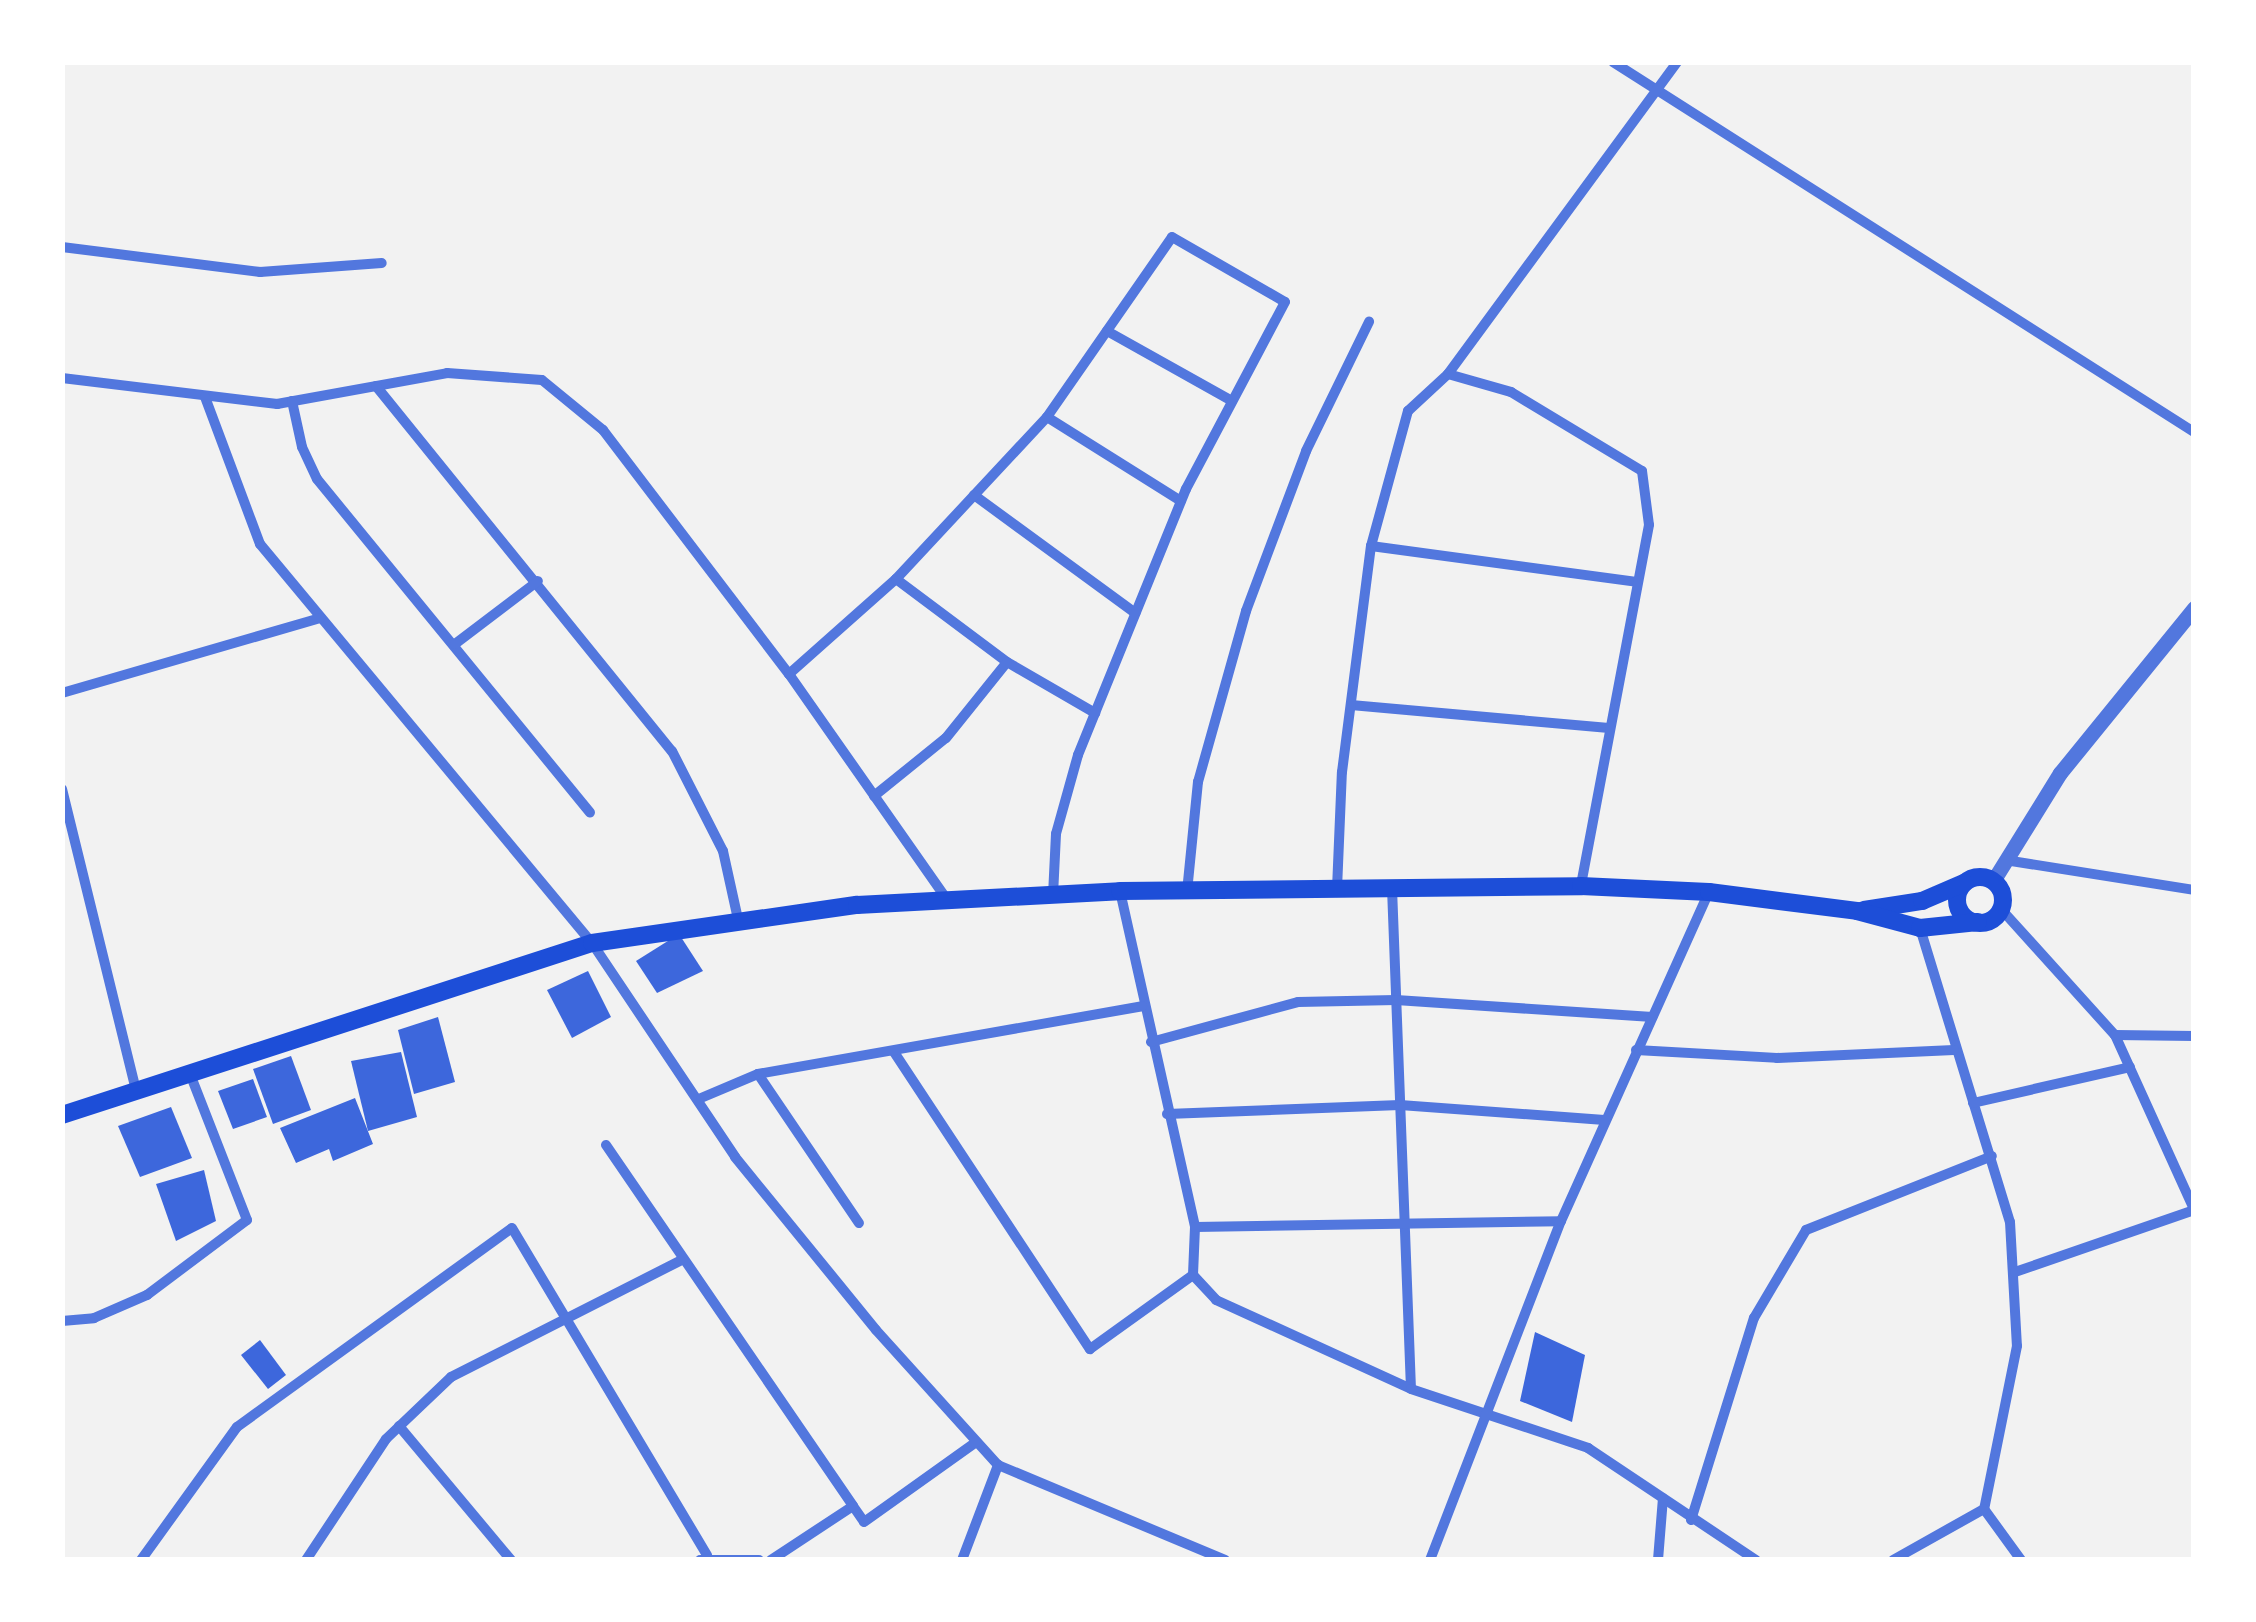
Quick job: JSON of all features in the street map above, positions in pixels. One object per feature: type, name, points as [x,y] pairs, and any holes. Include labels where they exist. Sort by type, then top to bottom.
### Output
[{"type":"main road","points":[[62,1115],[592,943],[738,919],[946,898],[1120,891],[1581,886],[1709,892],[1857,912],[1920,928],[1978,922],[2001,908],[2002,894],[1993,881],[1978,877],[1922,901],[1857,912]]},
{"type":"main road","points":[[1964,883],[1957,904],[1978,922]]},
{"type":"street","points":[[1613,62],[2194,432]]},
{"type":"street","points":[[1337,889],[1351,705],[1371,546],[1408,410],[1448,374],[1678,62]]},
{"type":"street","points":[[788,674],[896,579],[1048,417],[1172,236],[1284,302],[1180,501],[1095,712],[1056,834],[1053,895]]},
{"type":"street","points":[[62,248],[260,272],[382,262]]},
{"type":"street","points":[[1188,892],[1198,782],[1246,611],[1306,451],[1369,322]]},
{"type":"street","points":[[1107,331],[1232,401]]},
{"type":"street","points":[[62,378],[205,398],[292,401],[447,372],[542,380],[602,430],[788,674],[946,898]]},
{"type":"street","points":[[1448,374],[1511,392],[1642,471],[1650,525],[1581,886]]},
{"type":"street","points":[[376,386],[538,581],[672,751],[723,851],[738,919]]},
{"type":"street","points":[[205,398],[260,544],[592,943],[701,1098],[735,1157],[976,1442],[998,1466],[1225,1560]]},
{"type":"street","points":[[292,401],[302,447],[317,479],[590,812]]},
{"type":"street","points":[[1048,417],[1180,501]]},
{"type":"street","points":[[974,496],[1135,613]]},
{"type":"street","points":[[1371,546],[1638,582]]},
{"type":"street","points":[[896,579],[1008,662],[1095,712]]},
{"type":"street","points":[[455,644],[538,581]]},
{"type":"street","points":[[1993,881],[2060,772],[2194,608]]},
{"type":"street","points":[[62,693],[320,618]]},
{"type":"street","points":[[874,796],[946,738],[1008,662]]},
{"type":"street","points":[[1351,705],[1609,728]]},
{"type":"street","points":[[62,789],[136,1091]]},
{"type":"street","points":[[2005,860],[2194,890]]},
{"type":"street","points":[[1392,888],[1411,1389]]},
{"type":"street","points":[[1120,891],[1142,1006],[1194,1227],[1193,1274],[1216,1300],[1411,1389],[1588,1448],[1621,1464],[1691,1520],[1756,1560]]},
{"type":"street","points":[[1430,1560],[1561,1221],[1709,892]]},
{"type":"street","points":[[2001,908],[2116,1035],[2194,1210],[2015,1272]]},
{"type":"street","points":[[1920,928],[1954,1050],[1992,1156],[2010,1222],[2017,1346],[1984,1509],[2021,1560]]},
{"type":"street","points":[[1150,1042],[1298,1002],[1396,1000],[1652,1017]]},
{"type":"street","points":[[701,1098],[758,1074],[1142,1006]]},
{"type":"street","points":[[2116,1035],[2194,1036]]},
{"type":"street","points":[[1636,1050],[1777,1058],[1954,1050]]},
{"type":"street","points":[[894,1052],[1090,1349],[1193,1274]]},
{"type":"street","points":[[1973,1103],[2130,1067]]},
{"type":"street","points":[[62,1321],[94,1318],[146,1294],[247,1220],[190,1074]]},
{"type":"street","points":[[758,1074],[859,1223]]},
{"type":"street","points":[[1167,1114],[1400,1105],[1604,1120]]},
{"type":"street","points":[[606,1145],[680,1261],[864,1522],[976,1442]]},
{"type":"street","points":[[1691,1520],[1754,1318],[1806,1230],[1992,1156]]},
{"type":"street","points":[[1194,1227],[1561,1221]]},
{"type":"street","points":[[141,1560],[237,1428],[512,1228],[562,1320],[704,1557],[759,1560]]},
{"type":"street","points":[[306,1560],[399,1426],[451,1377],[680,1261]]},
{"type":"street","points":[[399,1426],[511,1560]]},
{"type":"street","points":[[962,1560],[998,1466]]},
{"type":"street","points":[[1658,1560],[1662,1498]]},
{"type":"street","points":[[771,1560],[852,1506]]},
{"type":"street","points":[[1893,1560],[1984,1509]]},
{"type":"building","points":[[679,934],[703,971],[657,993],[636,961]]},
{"type":"building","points":[[588,971],[611,1017],[572,1038],[547,990]]},
{"type":"building","points":[[438,1017],[455,1082],[414,1094],[398,1030]]},
{"type":"building","points":[[401,1052],[417,1117],[368,1131],[351,1061]]},
{"type":"building","points":[[291,1056],[311,1110],[273,1124],[253,1069]]},
{"type":"building","points":[[253,1079],[267,1117],[233,1129],[218,1091]]},
{"type":"building","points":[[355,1098],[373,1144],[333,1161],[329,1149],[296,1163],[280,1128]]},
{"type":"building","points":[[171,1107],[192,1158],[140,1177],[118,1126]]},
{"type":"building","points":[[204,1170],[216,1221],[176,1241],[156,1184]]},
{"type":"building","points":[[1535,1332],[1585,1355],[1572,1422],[1520,1401]]},
{"type":"building","points":[[260,1340],[286,1375],[268,1389],[241,1355]]}]
